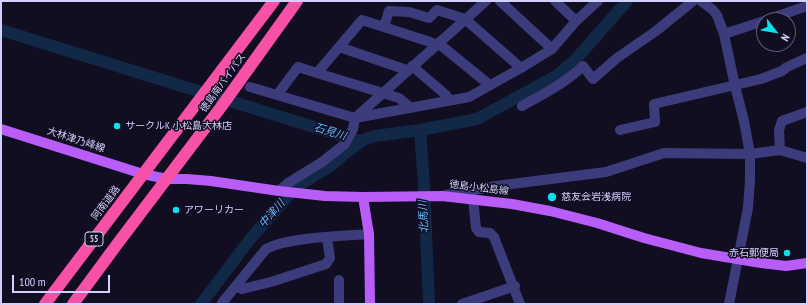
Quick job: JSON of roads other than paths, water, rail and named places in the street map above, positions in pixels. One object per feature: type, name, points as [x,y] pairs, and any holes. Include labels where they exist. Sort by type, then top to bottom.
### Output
[{"type":"highway","name":"徳島南バイパス","points":[[143,174],[274,1]]},
{"type":"highway","name":"徳島南バイパス","points":[[167,179],[297,1]]},
{"type":"highway","name":"阿南道路","points":[[45,304],[143,174]]},
{"type":"highway","name":"55","points":[[73,304],[167,179]]},
{"type":"main road","name":"大林津乃峰線","points":[[1,128],[143,174]]},
{"type":"main road","name":"徳島小松島線","points":[[143,174],[167,179],[211,181],[283,192],[325,196],[442,196],[496,202],[556,213],[597,223],[644,238],[701,253],[737,260],[786,266],[807,263]]},
{"type":"main road","points":[[363,197],[369,234],[370,304]]},
{"type":"street","points":[[283,192],[288,183],[322,162],[349,138],[353,129],[355,118],[381,93],[486,1]]},
{"type":"street","points":[[500,1],[552,49]]},
{"type":"street","points":[[250,87],[355,118],[469,97],[522,68],[552,49],[576,21],[598,1]]},
{"type":"street","points":[[522,106],[570,78],[583,66],[593,79],[617,58],[656,31],[693,1]]},
{"type":"street","points":[[701,1],[717,15],[724,34],[750,154],[748,208],[729,304]]},
{"type":"street","points":[[560,3],[576,21]]},
{"type":"street","points":[[789,12],[807,6]]},
{"type":"street","points":[[384,27],[389,11],[409,12],[429,18],[437,10],[465,19],[522,68]]},
{"type":"street","points":[[317,73],[362,20],[436,44],[486,82],[489,86]]},
{"type":"street","points":[[724,34],[756,23]]},
{"type":"street","points":[[339,47],[410,68],[446,95],[449,100]]},
{"type":"street","points":[[620,130],[656,122],[654,104],[761,79],[782,71],[787,67],[807,58]]},
{"type":"street","points":[[277,95],[298,67],[399,98],[411,108]]},
{"type":"street","points":[[780,150],[779,130],[782,121],[807,112]]},
{"type":"street","points":[[442,196],[496,186],[606,172],[664,153],[750,154],[780,150],[807,158]]},
{"type":"street","points":[[496,186],[493,197],[496,202]]},
{"type":"street","points":[[473,199],[476,228],[479,232],[490,233],[494,237],[515,286],[520,304]]},
{"type":"street","points":[[222,303],[266,249],[273,245],[369,234]]},
{"type":"street","points":[[236,286],[242,289],[271,282],[326,264],[330,258],[326,238]]},
{"type":"street","points":[[339,280],[339,304]]},
{"type":"street","points":[[462,304],[515,286]]},
{"type":"waterway","name":"石見川","points":[[201,304],[251,238],[296,187],[332,165],[365,139],[477,119],[558,75],[576,59],[627,1]]},
{"type":"waterway","name":"石見川","points":[[1,30],[359,141]]},
{"type":"waterway","name":"北馬川","points":[[420,130],[429,304]]},
{"type":"place","name":"サークルK 小松島大林店","points":[[117,126]]},
{"type":"place","name":"慈友会岩浅病院","points":[[552,197]]},
{"type":"place","name":"アワーリカー","points":[[176,210]]},
{"type":"place","name":"赤石郵便局","points":[[787,253]]},
{"type":"water label","name":"中津川","points":[[272,214]]}]
